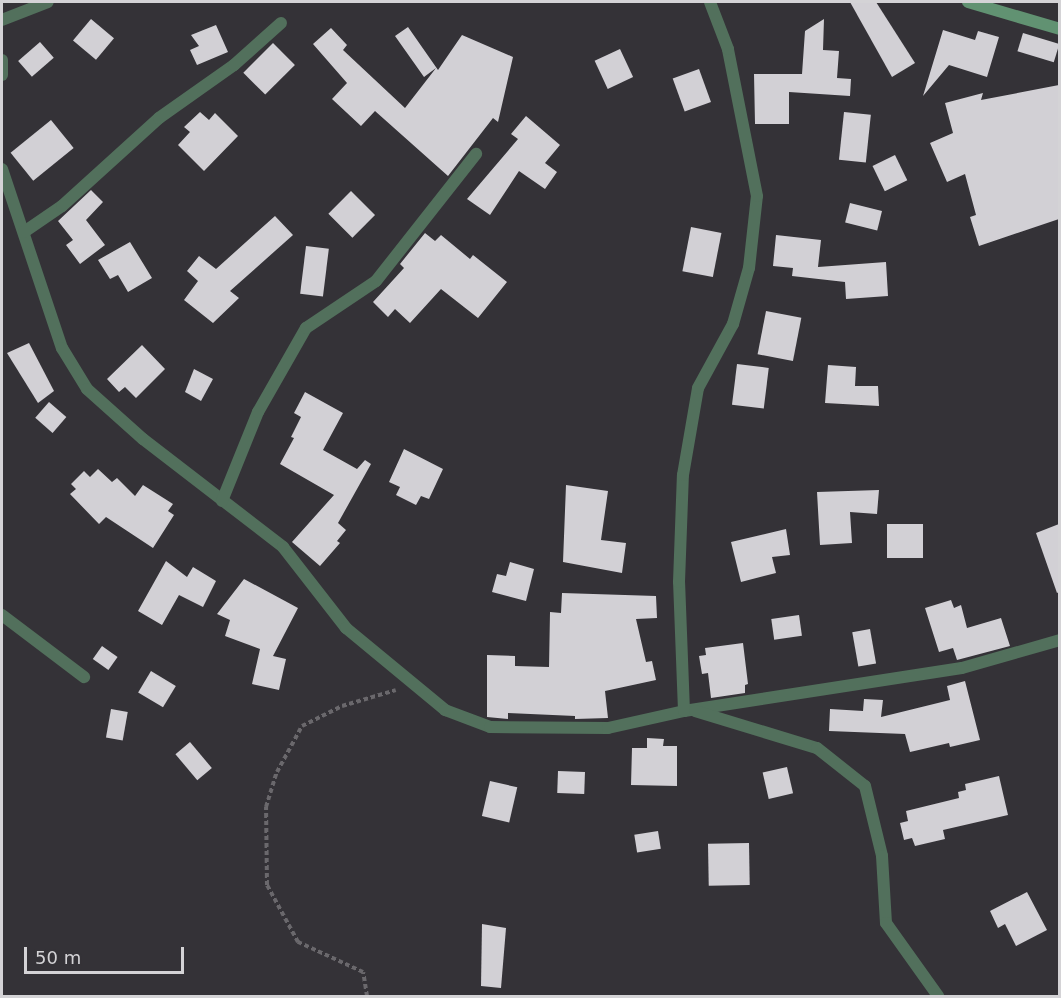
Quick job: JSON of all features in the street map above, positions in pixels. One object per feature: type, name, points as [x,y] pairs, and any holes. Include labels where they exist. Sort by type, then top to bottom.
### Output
[{"type":"main road","points":[[968,2],[1059,30]]},
{"type":"street","points":[[2,20],[48,2]]},
{"type":"street","points":[[687,711],[679,582],[683,475],[698,388],[733,324],[749,268],[757,196],[728,49],[710,2]]},
{"type":"street","points":[[24,232],[62,206],[159,118],[234,65],[281,23]]},
{"type":"street","points":[[2,60],[2,75]]},
{"type":"street","points":[[222,501],[258,412],[306,328],[376,281],[476,154]]},
{"type":"street","points":[[2,169],[62,348],[87,389],[222,501],[283,548],[346,628],[445,711],[490,727],[608,728],[687,711],[962,668],[1059,640]]},
{"type":"street","points":[[2,615],[84,677]]},
{"type":"street","points":[[687,711],[817,747],[865,786],[882,856],[886,923],[938,996]]},
{"type":"path","points":[[367,996],[363,972],[298,942],[267,885],[266,807],[276,772],[303,726],[342,706],[414,686]]},
{"type":"building","points":[[850,2],[876,2],[915,63],[892,77]]},
{"type":"building","points":[[91,19],[114,38],[96,60],[73,40]]},
{"type":"building","points":[[824,19],[823,50],[839,51],[837,78],[851,79],[850,96],[789,92],[789,124],[755,124],[754,74],[802,74],[805,31]]},
{"type":"building","points":[[216,25],[228,52],[197,65],[190,50],[199,46],[191,35]]},
{"type":"building","points":[[408,27],[438,70],[462,35],[513,57],[498,122],[493,118],[448,176],[375,111],[361,126],[332,99],[347,83],[313,44],[331,28],[347,45],[343,50],[405,108],[436,68],[424,77],[395,36]]},
{"type":"building","points":[[943,30],[975,40],[978,31],[999,37],[987,77],[949,65],[923,96]]},
{"type":"building","points":[[1023,33],[1059,44],[1054,62],[1017,51]]},
{"type":"building","points":[[40,42],[54,58],[32,77],[18,61]]},
{"type":"building","points":[[273,43],[295,65],[265,95],[243,73]]},
{"type":"building","points":[[620,49],[633,77],[608,89],[595,61]]},
{"type":"building","points":[[699,69],[711,102],[685,111],[673,79]]},
{"type":"building","points":[[1059,85],[1059,219],[979,246],[970,217],[976,215],[965,174],[947,182],[930,143],[953,133],[945,103],[983,93],[981,100]]},
{"type":"building","points":[[200,112],[209,120],[215,113],[238,136],[204,171],[178,145],[190,132],[184,127]]},
{"type":"building","points":[[844,112],[871,115],[866,163],[839,160]]},
{"type":"building","points":[[526,116],[560,145],[545,163],[557,172],[545,189],[519,171],[490,215],[467,199],[518,139],[511,134]]},
{"type":"building","points":[[51,120],[74,148],[33,181],[11,153]]},
{"type":"building","points":[[895,155],[907,180],[885,191],[873,166]]},
{"type":"building","points":[[91,190],[103,202],[86,220],[105,245],[80,264],[66,245],[73,240],[58,221]]},
{"type":"building","points":[[351,191],[375,215],[352,238],[328,214]]},
{"type":"building","points":[[850,203],[882,211],[877,230],[845,222]]},
{"type":"building","points":[[275,216],[293,235],[230,291],[239,298],[213,323],[184,300],[198,281],[187,271],[199,256],[216,269]]},
{"type":"building","points":[[691,227],[721,233],[713,277],[682,271]]},
{"type":"building","points":[[425,233],[435,241],[441,235],[470,259],[473,255],[507,282],[478,318],[441,289],[410,323],[395,309],[388,317],[373,302],[404,268],[400,264]]},
{"type":"building","points":[[776,235],[821,240],[818,267],[886,262],[888,296],[846,299],[845,282],[792,276],[793,268],[773,266]]},
{"type":"building","points":[[130,242],[152,278],[128,292],[118,275],[110,279],[98,260]]},
{"type":"building","points":[[306,246],[329,249],[323,296],[300,294]]},
{"type":"building","points":[[766,311],[801,318],[793,361],[758,354]]},
{"type":"building","points":[[29,343],[54,391],[38,403],[7,353]]},
{"type":"building","points":[[142,345],[165,369],[136,398],[125,387],[119,392],[107,379]]},
{"type":"building","points":[[737,364],[769,368],[764,409],[732,405]]},
{"type":"building","points":[[828,365],[856,367],[855,386],[878,386],[879,406],[825,403]]},
{"type":"building","points":[[194,369],[213,379],[201,401],[185,392]]},
{"type":"building","points":[[305,392],[343,413],[323,450],[357,469],[365,460],[371,464],[338,523],[346,530],[337,541],[340,543],[320,566],[292,542],[334,495],[280,464],[294,438],[291,437],[301,417],[294,413]]},
{"type":"building","points":[[49,402],[66,417],[53,433],[35,418]]},
{"type":"building","points":[[404,449],[443,469],[429,499],[421,496],[416,505],[396,495],[400,487],[389,482]]},
{"type":"building","points":[[98,469],[112,482],[117,478],[135,496],[143,485],[173,504],[168,511],[174,515],[153,548],[106,517],[99,524],[70,494],[76,489],[71,484],[84,471],[90,477]]},
{"type":"building","points":[[566,485],[608,491],[601,540],[626,543],[622,573],[563,562]]},
{"type":"building","points":[[879,490],[877,514],[850,512],[852,543],[820,545],[817,492]]},
{"type":"building","points":[[887,524],[923,524],[923,558],[887,558]]},
{"type":"building","points":[[1059,524],[1059,592],[1057,593],[1036,533]]},
{"type":"building","points":[[786,529],[790,555],[772,557],[776,573],[741,582],[731,542]]},
{"type":"building","points":[[166,561],[187,577],[193,567],[216,581],[203,607],[179,595],[162,625],[138,611]]},
{"type":"building","points":[[510,562],[534,569],[526,601],[492,592],[497,574],[506,576]]},
{"type":"building","points":[[244,579],[298,608],[273,656],[286,659],[279,690],[252,684],[260,649],[225,636],[230,620],[217,614]]},
{"type":"building","points":[[562,593],[656,596],[657,618],[636,619],[646,662],[652,661],[656,680],[605,691],[608,718],[575,719],[575,716],[508,713],[508,719],[487,717],[487,655],[515,656],[515,666],[549,667],[550,612],[561,613]]},
{"type":"building","points":[[951,600],[954,608],[961,605],[967,628],[1001,618],[1010,646],[957,660],[953,648],[939,652],[925,608]]},
{"type":"building","points":[[799,615],[802,636],[774,640],[771,619]]},
{"type":"building","points":[[870,629],[876,663],[858,667],[852,632]]},
{"type":"building","points":[[743,643],[748,684],[745,685],[745,693],[711,698],[708,673],[702,674],[699,656],[706,655],[705,648]]},
{"type":"building","points":[[102,646],[118,657],[108,670],[93,659]]},
{"type":"building","points":[[151,671],[176,686],[163,707],[138,692]]},
{"type":"building","points":[[965,681],[980,740],[950,747],[949,743],[910,752],[905,734],[829,731],[830,709],[863,711],[864,699],[883,700],[881,717],[950,700],[947,686]]},
{"type":"building","points":[[111,709],[128,712],[123,741],[106,738]]},
{"type":"building","points":[[647,738],[664,739],[663,746],[677,746],[677,786],[631,785],[632,748],[647,748]]},
{"type":"building","points":[[190,742],[212,768],[197,780],[175,754]]},
{"type":"building","points":[[787,767],[793,793],[769,799],[763,773]]},
{"type":"building","points":[[558,771],[585,772],[584,794],[557,793]]},
{"type":"building","points":[[999,776],[1008,815],[943,830],[945,839],[915,846],[912,838],[904,840],[900,823],[908,821],[906,811],[959,798],[958,792],[966,790],[965,784]]},
{"type":"building","points":[[490,781],[517,787],[509,822],[482,816]]},
{"type":"building","points":[[658,831],[661,849],[637,853],[634,835]]},
{"type":"building","points":[[749,843],[750,885],[709,886],[708,844]]},
{"type":"building","points":[[1027,892],[1047,930],[1016,946],[1005,924],[998,928],[990,911]]},
{"type":"building","points":[[482,924],[506,928],[501,988],[481,986]]}]
